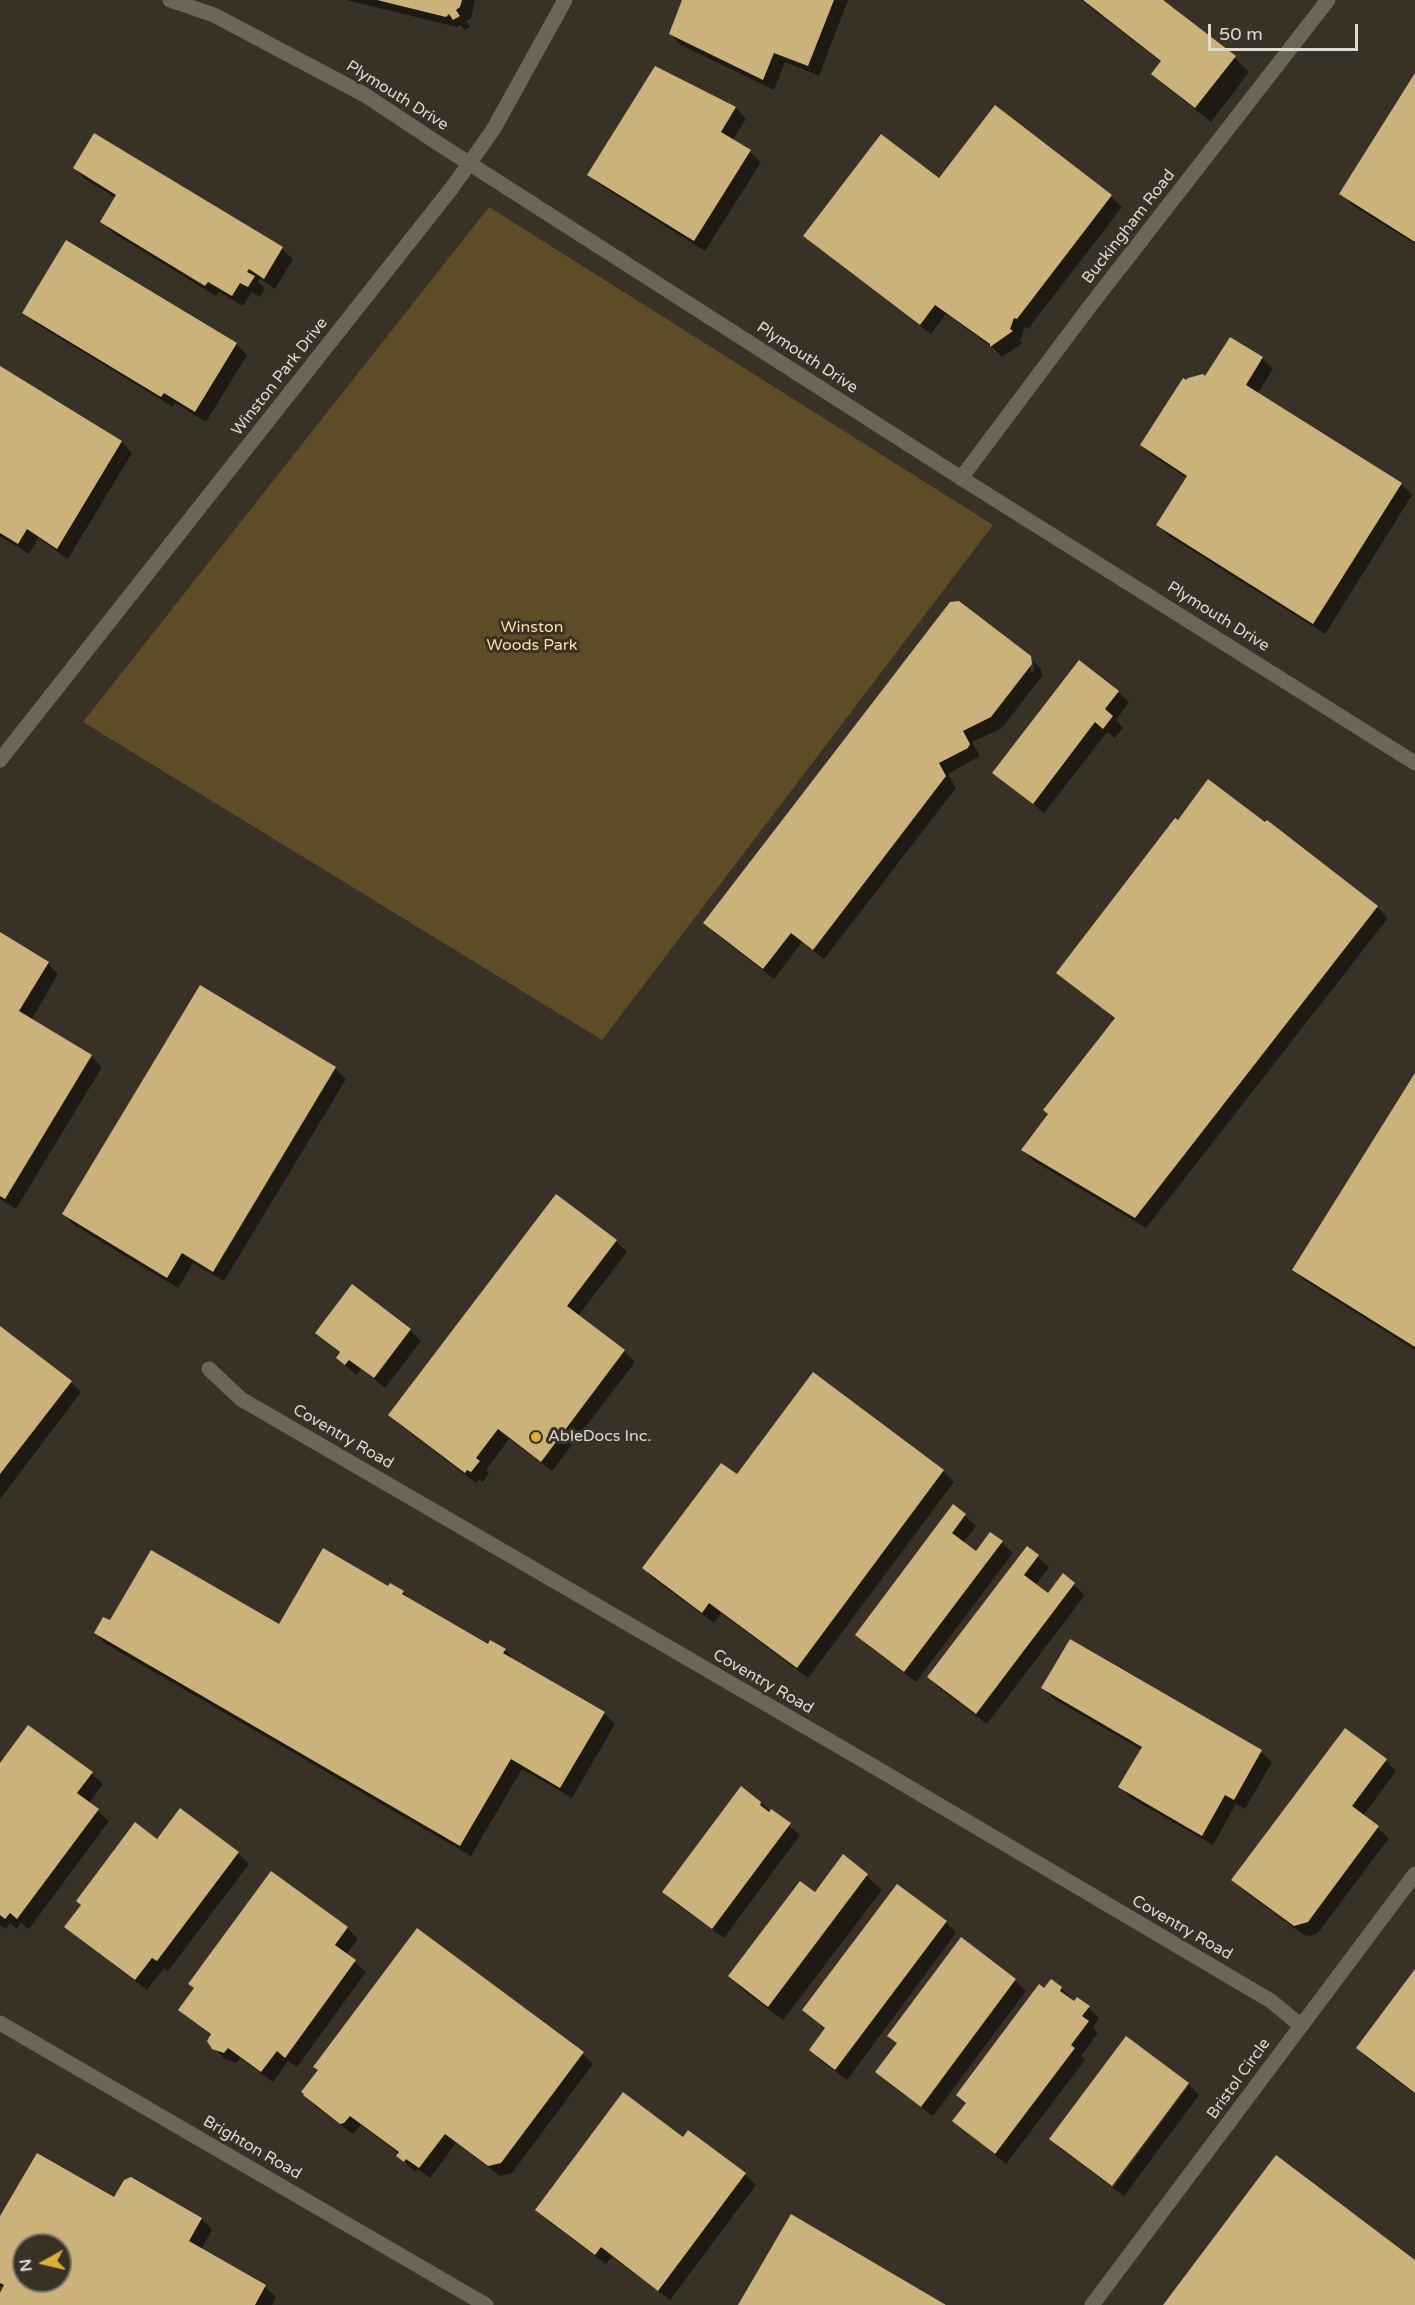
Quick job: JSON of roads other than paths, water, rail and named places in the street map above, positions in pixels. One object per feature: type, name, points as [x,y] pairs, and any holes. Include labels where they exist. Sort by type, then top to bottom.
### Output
[{"type":"street","name":"Plymouth Drive","points":[[170,0],[214,15],[365,94],[961,478],[1415,763]]},
{"type":"street","name":"Winston Park Drive","points":[[0,760],[451,189],[493,130],[565,0]]},
{"type":"street","name":"Buckingham Road","points":[[961,478],[1087,310],[1328,0]]},
{"type":"street","name":"Coventry Road","points":[[209,1369],[241,1399],[945,1808],[1271,2001],[1300,2025]]},
{"type":"street","name":"Bristol Circle","points":[[1092,2305],[1415,1874]]},
{"type":"street","name":"Brighton Road","points":[[0,2023],[486,2305]]},
{"type":"place","name":"AbleDocs Inc.","points":[[536,1437]]},
{"type":"park label","name":"Winston Woods Park","points":[[532,637]]}]
